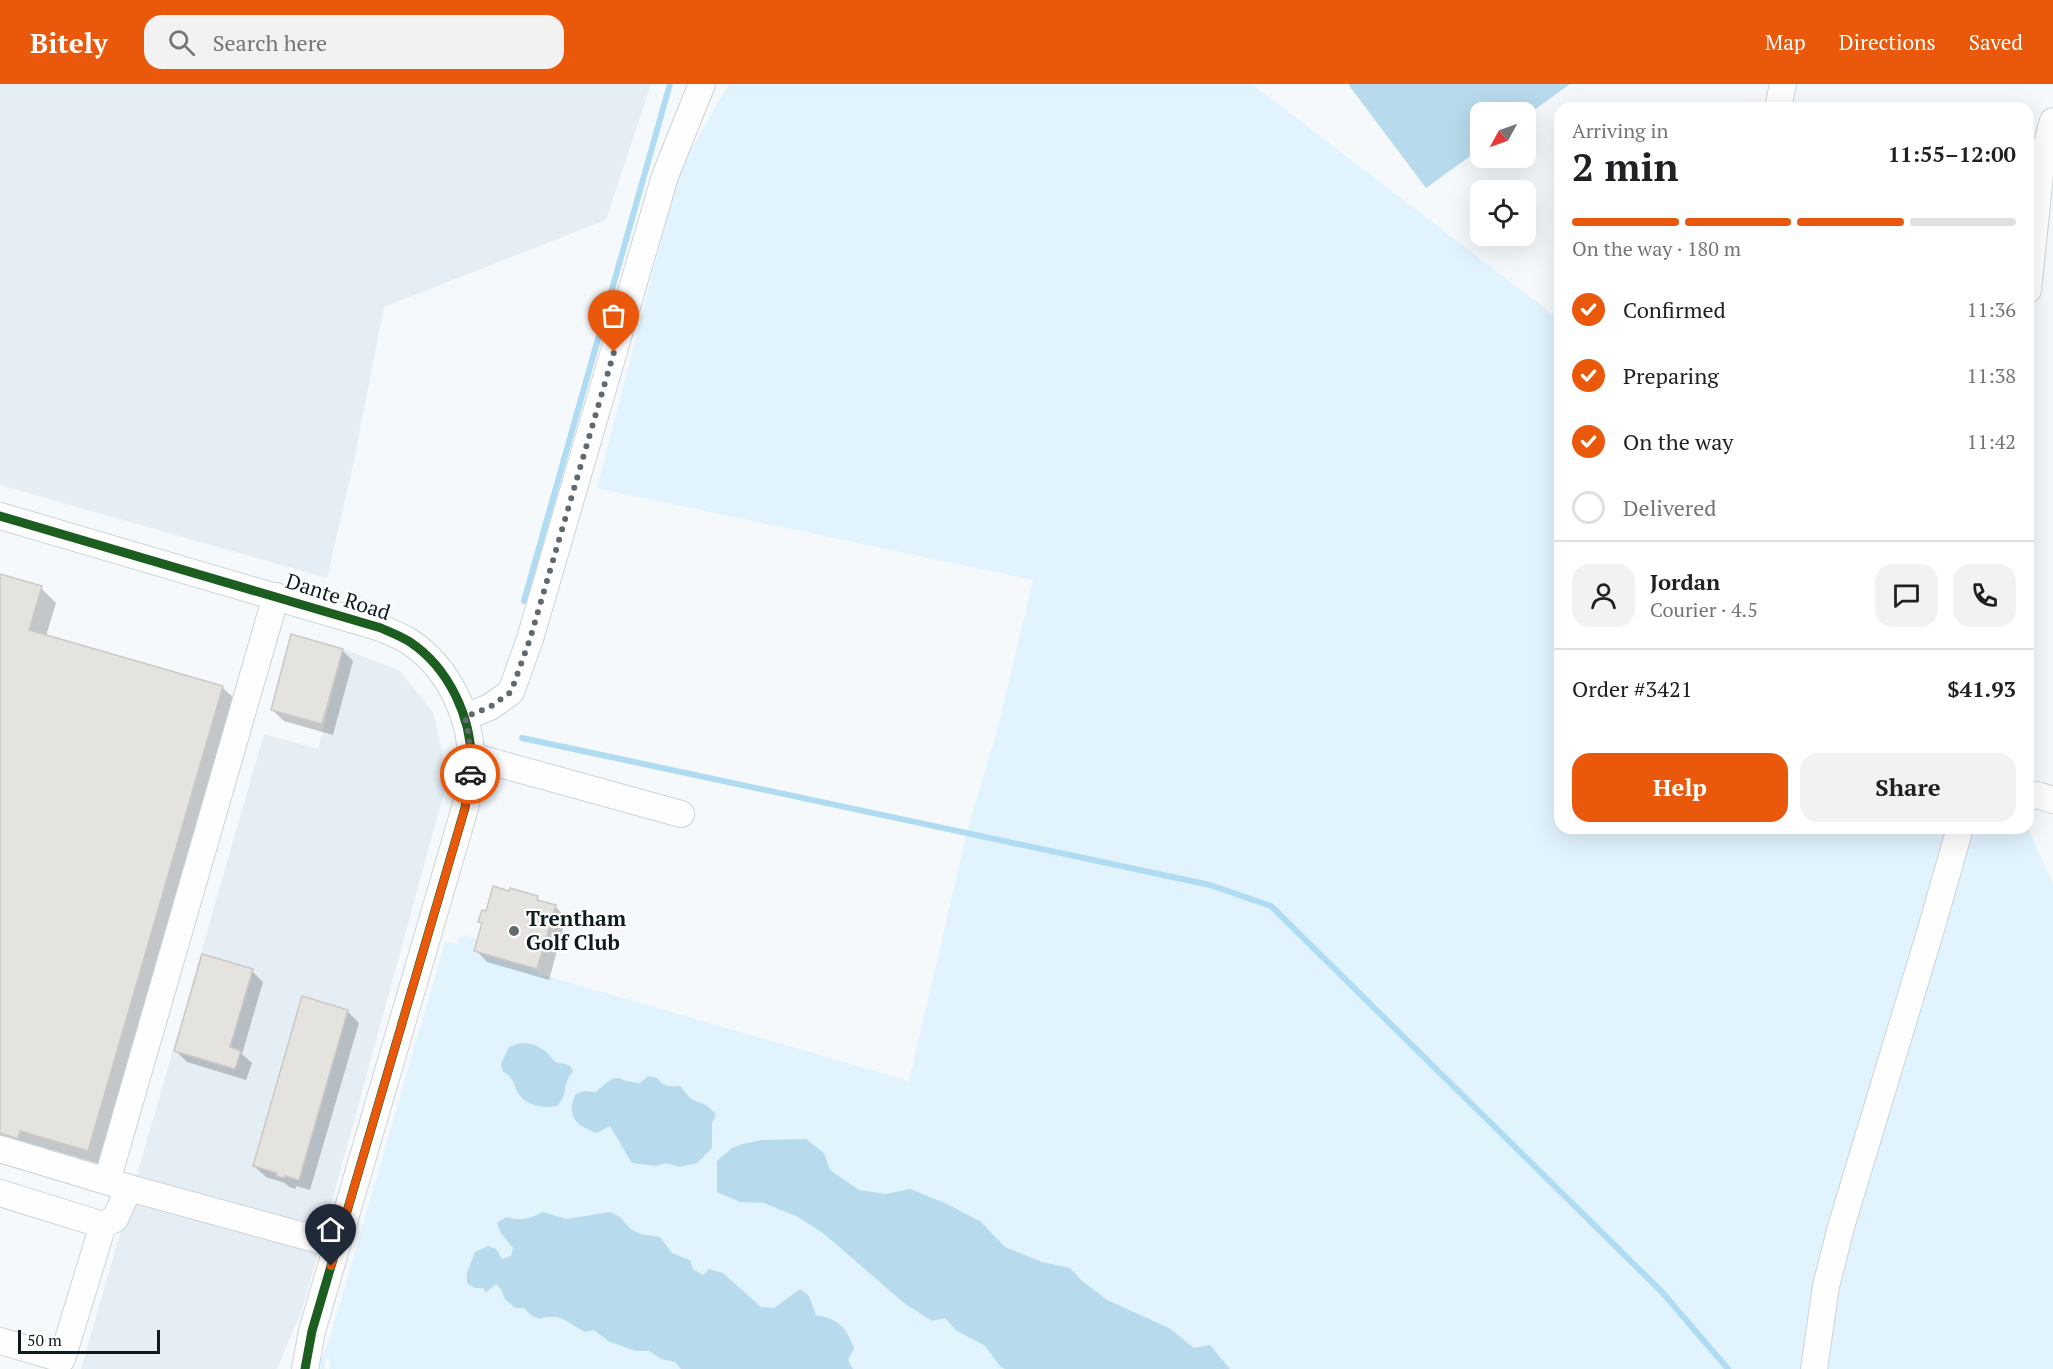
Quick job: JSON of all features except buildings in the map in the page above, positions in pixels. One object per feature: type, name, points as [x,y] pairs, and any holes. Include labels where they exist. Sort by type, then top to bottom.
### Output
[{"type":"street","points":[[465,717],[490,707],[511,692],[530,639],[665,176],[702,84]]},
{"type":"street","points":[[1779,102],[1783,84]]},
{"type":"street","points":[[2034,232],[2041,165],[2053,121]]},
{"type":"street","name":"Dante Road","points":[[0,516],[381,628],[410,642],[431,660],[447,681],[465,717],[471,756],[465,808],[312,1331]]},
{"type":"street","points":[[0,1193],[103,1225],[115,1219],[118,1185],[276,596]]},
{"type":"street","points":[[471,756],[681,814]]},
{"type":"street","points":[[2034,796],[2053,800]]},
{"type":"street","points":[[1814,1369],[1826,1286],[1841,1227],[1958,834]]},
{"type":"street","points":[[0,1149],[118,1185],[337,1245]]},
{"type":"street","points":[[0,1341],[62,1359],[103,1225]]},
{"type":"street","points":[[290,1369],[312,1331]]},
{"type":"street","points":[[305,1369],[312,1331]]},
{"type":"shaded area","points":[[0,84],[651,84],[606,220],[384,307],[352,470],[327,578],[0,485]]},
{"type":"shaded area","points":[[729,84],[1252,84],[1554,315],[1554,834],[2031,834],[2053,884],[2053,1369],[329,1369],[331,1359],[326,1357],[325,1369],[317,1369],[329,1341],[445,942],[457,944],[459,938],[465,935],[478,939],[475,951],[537,969],[537,973],[909,1081],[966,836],[998,727],[1033,580],[597,488],[680,168]]},
{"type":"shaded area","points":[[1348,84],[1570,84],[1536,109],[1536,102],[1470,102],[1470,156],[1426,188]]},
{"type":"shaded area","points":[[343,649],[399,670],[433,712],[448,778],[303,1307],[277,1369],[81,1369],[264,734],[318,749]]},
{"type":"shaded area","points":[[520,1043],[540,1048],[555,1062],[571,1067],[573,1072],[561,1102],[557,1106],[545,1107],[524,1100],[510,1077],[503,1072],[501,1064],[509,1047]]},
{"type":"shaded area","points":[[648,1076],[657,1078],[667,1086],[680,1086],[691,1099],[706,1105],[716,1114],[712,1124],[712,1148],[697,1163],[680,1167],[666,1163],[656,1166],[632,1163],[610,1126],[597,1133],[575,1120],[572,1109],[575,1095],[584,1091],[596,1092],[616,1078],[640,1083]]},
{"type":"shaded area","points":[[806,1139],[824,1153],[830,1170],[859,1190],[886,1194],[910,1189],[947,1204],[981,1222],[1005,1247],[1042,1262],[1070,1268],[1081,1280],[1107,1300],[1169,1328],[1194,1348],[1210,1345],[1230,1369],[1005,1369],[1001,1367],[984,1345],[957,1331],[945,1318],[932,1321],[904,1303],[823,1233],[798,1217],[764,1203],[740,1202],[717,1192],[717,1161],[732,1148],[762,1140]]},
{"type":"shaded area","points":[[543,1212],[566,1219],[610,1212],[620,1217],[631,1229],[640,1234],[660,1237],[672,1253],[690,1260],[693,1269],[703,1275],[709,1269],[723,1273],[761,1307],[774,1308],[800,1289],[809,1296],[816,1315],[831,1319],[845,1329],[854,1348],[848,1360],[853,1369],[681,1369],[675,1362],[661,1359],[649,1351],[636,1351],[610,1342],[594,1330],[585,1332],[559,1318],[539,1319],[524,1308],[515,1308],[505,1299],[496,1284],[485,1293],[484,1288],[475,1288],[467,1283],[467,1273],[475,1252],[488,1246],[496,1249],[502,1259],[511,1256],[513,1248],[501,1233],[497,1223],[506,1217],[525,1219]]},
{"type":"waterway","points":[[524,601],[670,84]]},
{"type":"waterway","points":[[522,738],[1210,885],[1271,906],[1662,1292],[1728,1369]]},
{"type":"cycle path","points":[[0,516],[381,628],[407,640],[424,653],[447,680],[463,713],[471,748],[465,808],[312,1331],[305,1369]]},
{"type":"way so far","points":[[470,774],[469,736],[465,717],[490,707],[511,692],[530,639],[614,352]]},
{"type":"place","name":"Trentham Golf Club","points":[[514,931]]},
{"type":"route","points":[[331,1266],[465,808],[470,774]]}]
